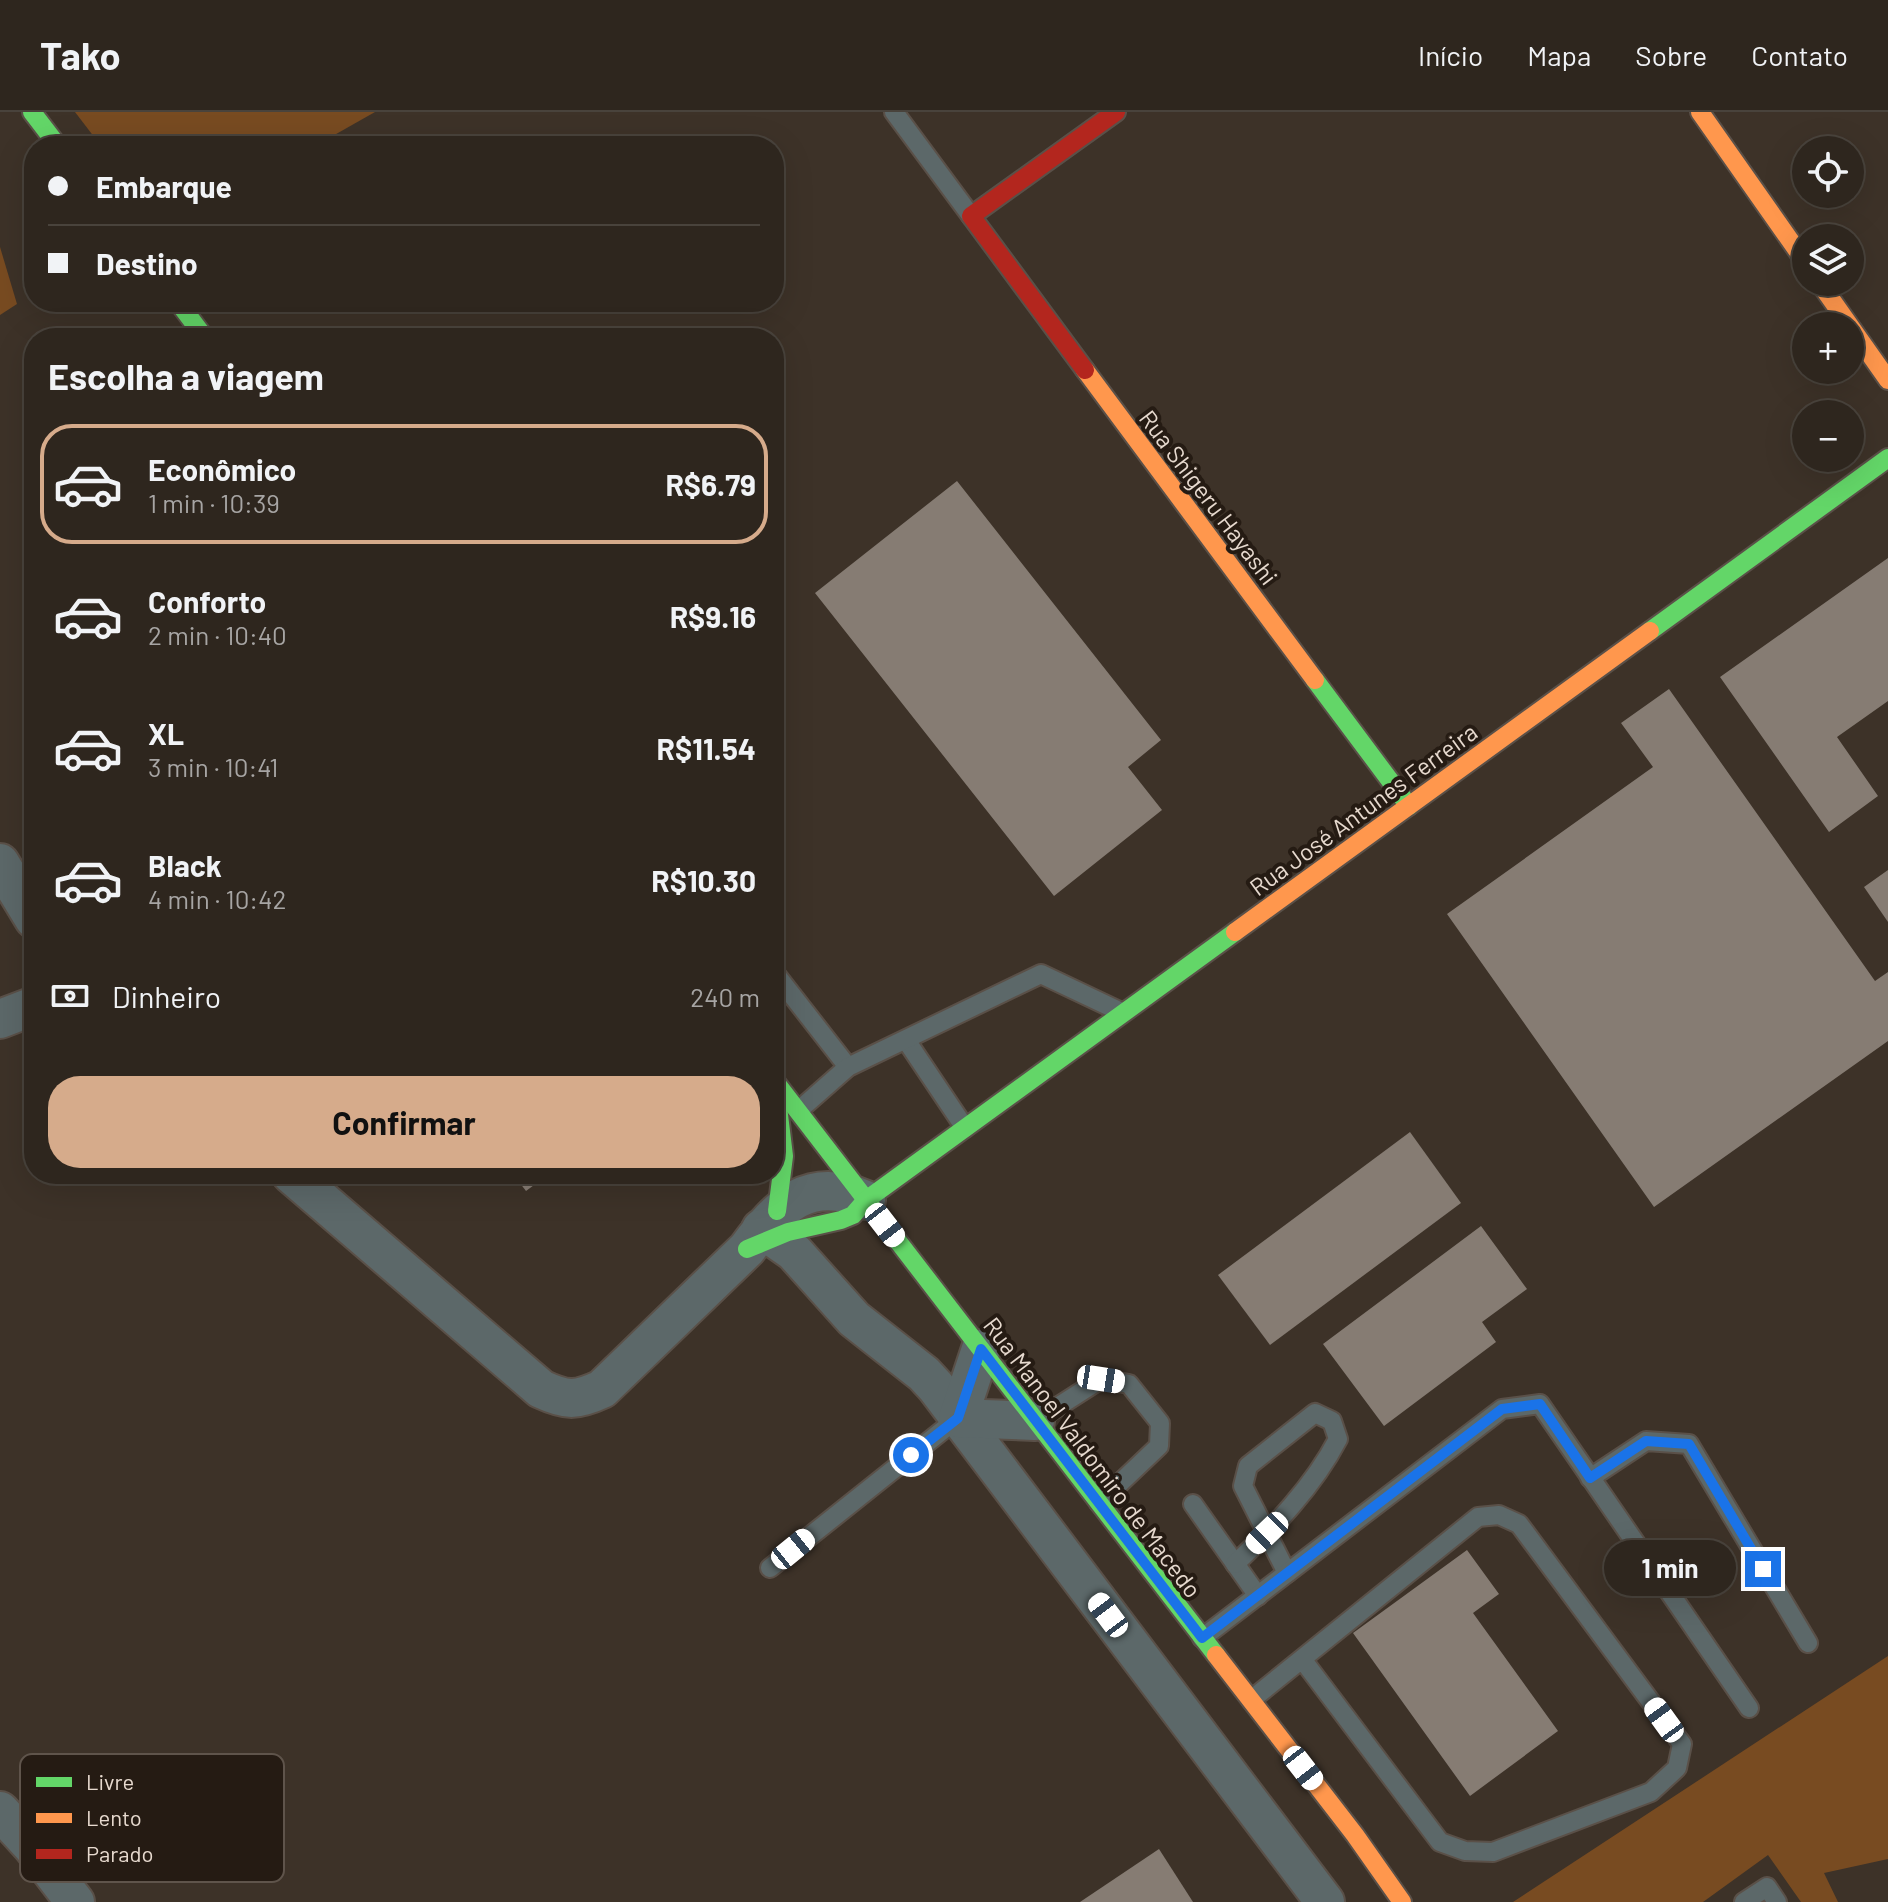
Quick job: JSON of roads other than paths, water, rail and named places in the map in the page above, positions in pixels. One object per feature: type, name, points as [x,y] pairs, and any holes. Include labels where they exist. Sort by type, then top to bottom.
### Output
[{"type":"street","points":[[32,112],[50,136]]},
{"type":"street","points":[[971,216],[1116,112]]},
{"type":"street","points":[[1700,112],[1792,243]]},
{"type":"street","name":"Rua Shigeru Hayashi","points":[[971,216],[1409,806]]},
{"type":"street","points":[[1829,296],[1888,380]]},
{"type":"street","name":"Rua José Antunes Ferreira","points":[[853,1210],[1888,458]]},
{"type":"street","points":[[0,863],[24,903]]},
{"type":"street","points":[[0,1019],[24,1010]]},
{"type":"street","name":"Rua Manoel Valdomiro de Macedo","points":[[784,1093],[798,1111],[853,1210],[981,1349],[1355,1835],[1402,1902]]},
{"type":"street","points":[[303,1184],[541,1389],[561,1398],[581,1399],[602,1389],[765,1231],[789,1202],[826,1190],[846,1191],[853,1210],[824,1249],[822,1282]]},
{"type":"street","points":[[765,1231],[777,1184]]},
{"type":"street","points":[[765,1231],[794,1252],[854,1319],[924,1374],[1325,1902]]},
{"type":"street","points":[[958,1418],[981,1349]]},
{"type":"street","points":[[958,1418],[1035,1421]]},
{"type":"street","points":[[0,1811],[20,1832]]},
{"type":"street","points":[[60,1882],[75,1902]]},
{"type":"lane","points":[[894,112],[971,216]]},
{"type":"lane","points":[[798,1111],[848,1067],[1041,974],[1124,1013]]},
{"type":"lane","points":[[784,985],[848,1067]]},
{"type":"lane","points":[[906,1040],[965,1128]]},
{"type":"lane","points":[[1035,1421],[1101,1379],[1129,1384],[1160,1423],[1159,1446],[1099,1503]]},
{"type":"lane","points":[[1202,1638],[1502,1409],[1540,1404],[1749,1708]]},
{"type":"lane","points":[[1235,1564],[1267,1533],[1324,1466],[1338,1439],[1332,1421],[1315,1413],[1248,1466],[1243,1486],[1267,1533],[1287,1573]]},
{"type":"lane","points":[[770,1568],[958,1418]]},
{"type":"lane","points":[[1590,1478],[1646,1441],[1689,1444],[1808,1643]]},
{"type":"lane","points":[[1193,1504],[1258,1596]]},
{"type":"lane","points":[[1250,1701],[1302,1659],[1478,1517],[1499,1515],[1519,1524],[1682,1744],[1677,1768],[1651,1792],[1493,1852],[1465,1851],[1440,1842],[1302,1659]]},
{"type":"lane","points":[[1744,1902],[1767,1887],[1777,1902]]}]
